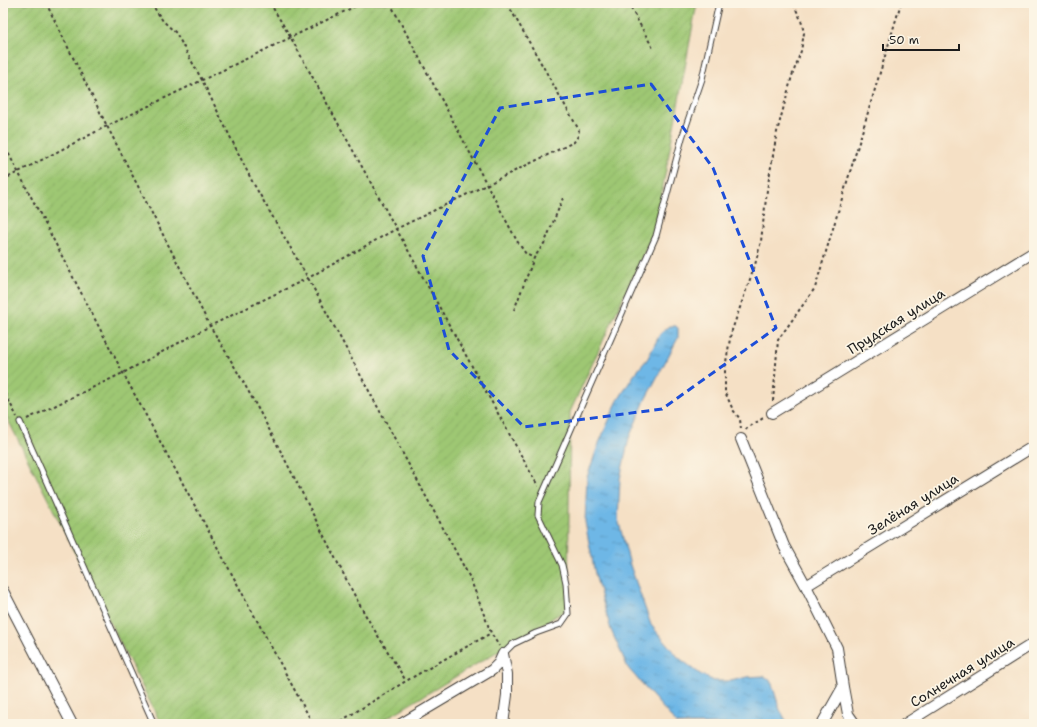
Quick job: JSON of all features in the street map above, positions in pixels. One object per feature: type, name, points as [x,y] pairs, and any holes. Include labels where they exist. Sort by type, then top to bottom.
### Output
[{"type":"street","name":"Прудская улица","points":[[772,413],[1034,252]]},
{"type":"street","points":[[741,439],[784,546],[837,648],[848,714],[856,724]]},
{"type":"street","name":"Зелёная улица","points":[[806,586],[1034,446]]},
{"type":"street","points":[[3,591],[72,724]]},
{"type":"street","name":"Солнечная улица","points":[[905,724],[1034,643]]},
{"type":"street","points":[[401,724],[492,670],[499,663],[503,654]]},
{"type":"street","points":[[503,654],[507,674],[507,695],[503,724]]},
{"type":"street","points":[[822,724],[843,687]]},
{"type":"lane","points":[[503,654],[513,644],[536,633],[561,624],[568,614],[566,583],[562,565],[538,514],[539,502],[656,236],[682,138],[702,79],[719,3]]},
{"type":"lane","points":[[20,422],[154,724]]},
{"type":"path","points":[[46,3],[106,126],[210,326],[230,358],[293,474],[357,599],[406,681]]},
{"type":"path","points":[[151,3],[163,21],[176,33],[202,80],[252,181],[308,278],[470,578],[491,633],[503,654]]},
{"type":"path","points":[[270,3],[291,38],[542,493]]},
{"type":"path","points":[[3,180],[106,126],[362,3]]},
{"type":"path","points":[[390,3],[517,241],[526,254],[534,258]]},
{"type":"path","points":[[3,389],[20,422],[123,373],[210,326],[308,278],[396,229],[574,142],[578,136],[579,130],[507,3]]},
{"type":"path","points":[[628,3],[654,50]]},
{"type":"path","points":[[741,439],[742,427],[740,420],[733,410],[725,392],[725,368],[731,333],[755,266],[761,240],[767,190],[777,132],[792,76],[801,51],[804,33],[801,20],[793,3]]},
{"type":"path","points":[[741,439],[747,428],[772,413],[778,340],[815,288],[901,3]]},
{"type":"path","points":[[3,144],[123,373],[313,724]]},
{"type":"path","points":[[514,310],[534,258],[545,242],[563,198]]},
{"type":"path","points":[[336,724],[406,681],[491,633]]},
{"type":"highlighted area","points":[[651,84],[713,168],[776,328],[662,409],[524,427],[449,350],[423,256],[500,108]]},
{"type":"green space","points":[[3,3],[697,3],[655,229],[570,412],[568,609],[377,724],[161,724],[3,410]]},
{"type":"water","points":[[670,326],[676,326],[678,328],[678,338],[646,398],[629,438],[620,479],[618,519],[630,565],[651,625],[678,657],[700,674],[714,681],[731,681],[747,677],[764,676],[769,679],[780,710],[788,724],[677,724],[628,668],[611,630],[595,574],[585,522],[587,477],[599,443],[617,402],[634,375],[648,358],[660,334]]}]
